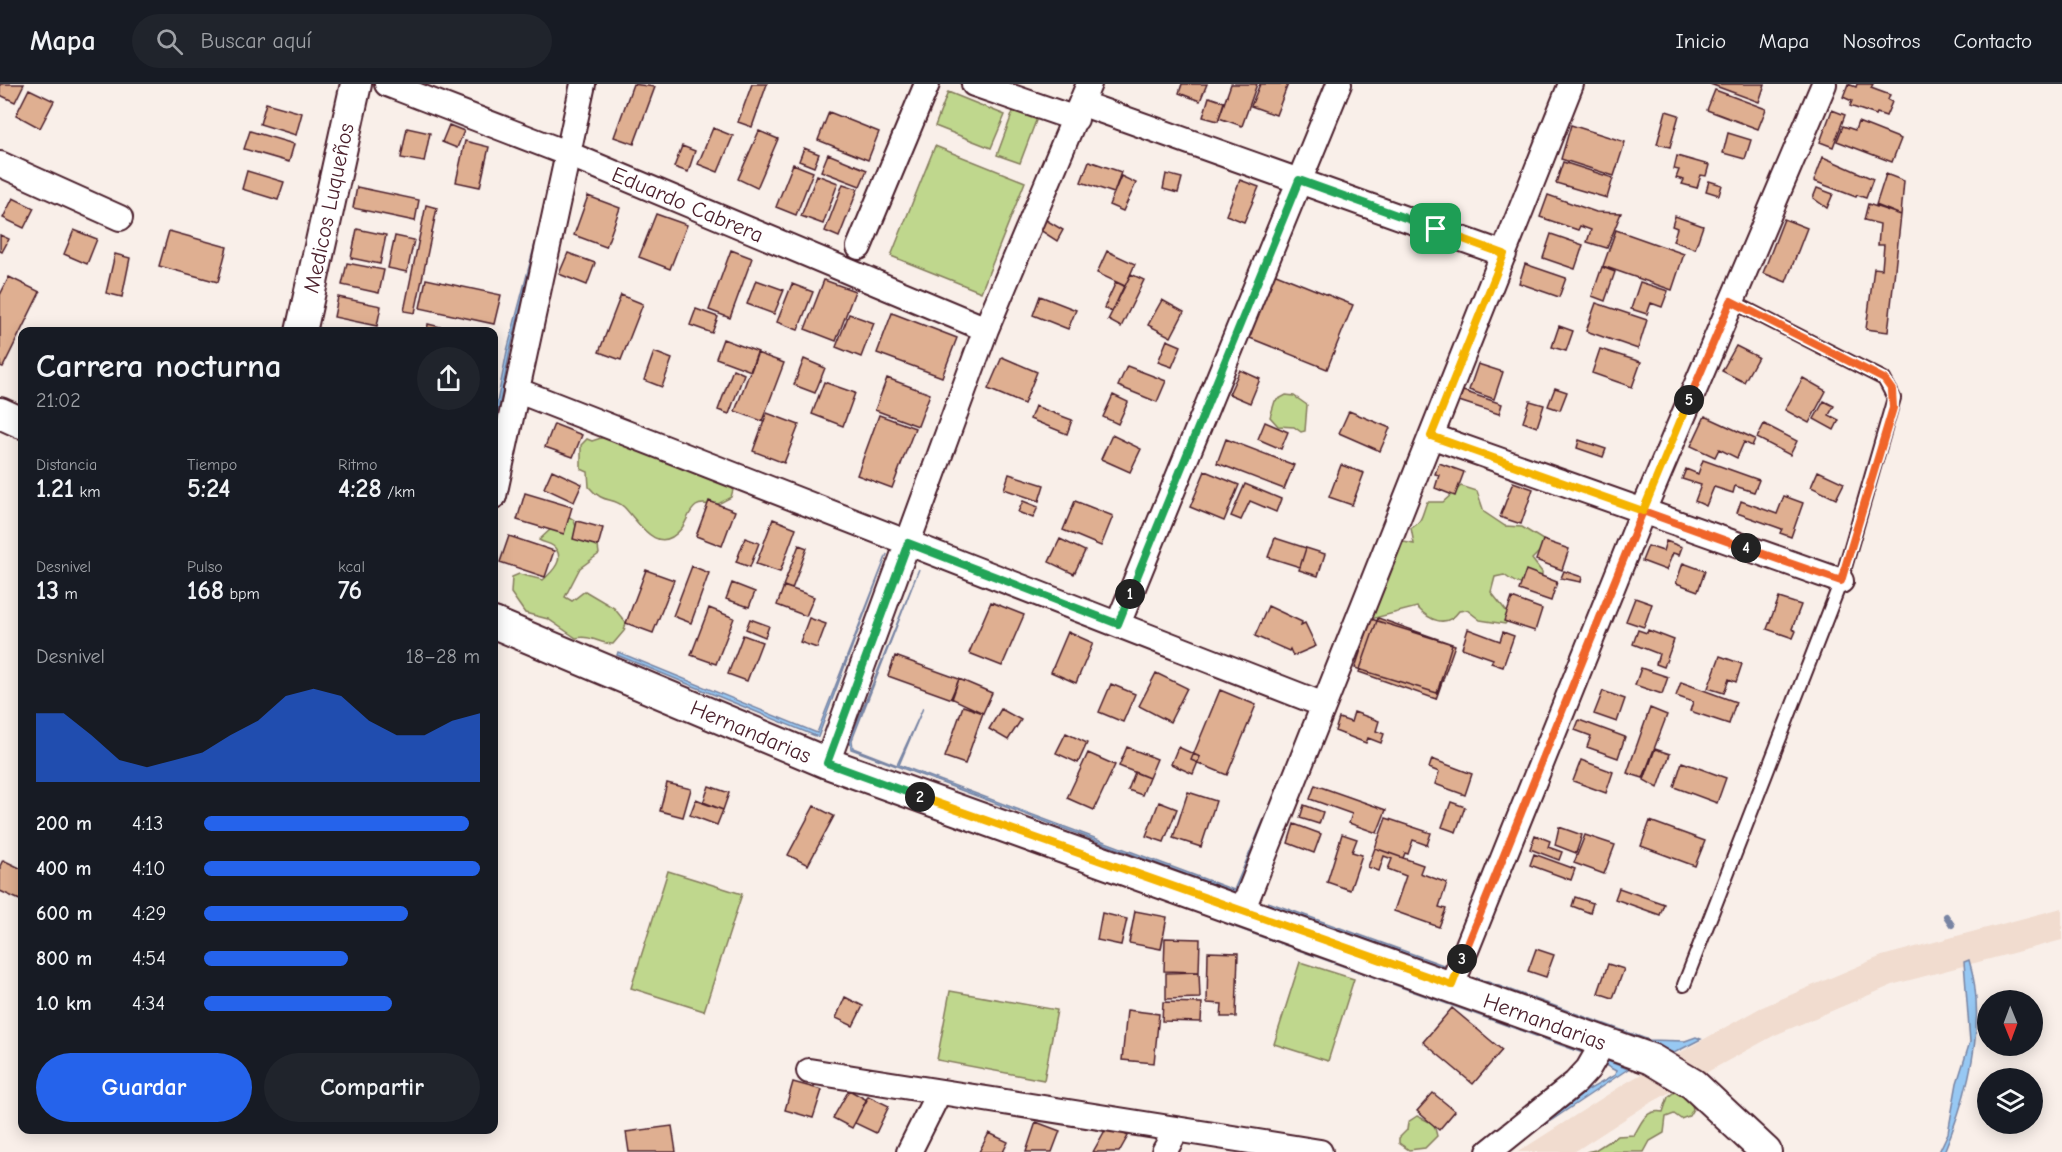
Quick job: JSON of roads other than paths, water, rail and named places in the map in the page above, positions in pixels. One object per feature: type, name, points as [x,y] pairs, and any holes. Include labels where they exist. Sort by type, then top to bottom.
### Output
[{"type":"street","name":"Medicos Luqueños","points":[[302,327],[356,84]]},
{"type":"street","name":"Eduardo Cabrera","points":[[387,84],[435,93],[566,153],[986,329]]},
{"type":"street","points":[[498,477],[566,153],[583,84]]},
{"type":"street","points":[[859,247],[927,84]]},
{"type":"street","points":[[974,84],[1083,102],[1504,254]]},
{"type":"street","points":[[1118,624],[1339,84]]},
{"type":"street","points":[[1242,911],[1571,84]]},
{"type":"street","points":[[1452,985],[1643,511],[1824,84]]},
{"type":"street","points":[[827,763],[986,329],[1083,102]]},
{"type":"street","points":[[0,164],[120,218]]},
{"type":"street","points":[[516,390],[1324,705]]},
{"type":"street","points":[[0,413],[18,421]]},
{"type":"street","points":[[1431,436],[1841,581]]},
{"type":"street","name":"Hernandarias","points":[[498,625],[827,763],[1452,985],[1651,1059],[1693,1084],[1766,1152]]},
{"type":"street","points":[[1489,1152],[1575,1083],[1588,1069],[1603,1042]]},
{"type":"street","points":[[809,1071],[1320,1152]]},
{"type":"street","points":[[909,1152],[939,1092]]},
{"type":"street","points":[[1164,1152],[1177,1129]]},
{"type":"lane","points":[[1684,985],[1841,581],[1893,408],[1892,390],[1884,379],[1731,301]]},
{"type":"water","points":[[554,171],[510,351],[498,412],[498,397],[507,351]]},
{"type":"water","points":[[887,554],[818,737],[617,655],[618,652],[817,733]]},
{"type":"water","points":[[919,569],[852,740],[853,748],[897,765],[923,708],[899,765],[1234,890],[1308,715],[1236,893],[851,749],[850,740]]},
{"type":"water","points":[[1268,902],[1446,966],[1445,968],[1267,904]]},
{"type":"water","points":[[1229,923],[1583,1053],[1229,925]]},
{"type":"water","points":[[1969,960],[1976,1008],[1973,1058],[1953,1130],[1944,1152],[1939,1152],[1948,1133],[1957,1083],[1970,1042],[1964,962]]},
{"type":"water","points":[[1477,978],[1649,1040],[1685,1041],[1696,1037],[1701,1039],[1674,1053],[1476,981]]},
{"type":"water","points":[[1605,1060],[1628,1069],[1543,1126],[1588,1090],[1615,1075],[1616,1071],[1603,1064]]},
{"type":"waterway","points":[[1946,916],[1952,925]]}]
